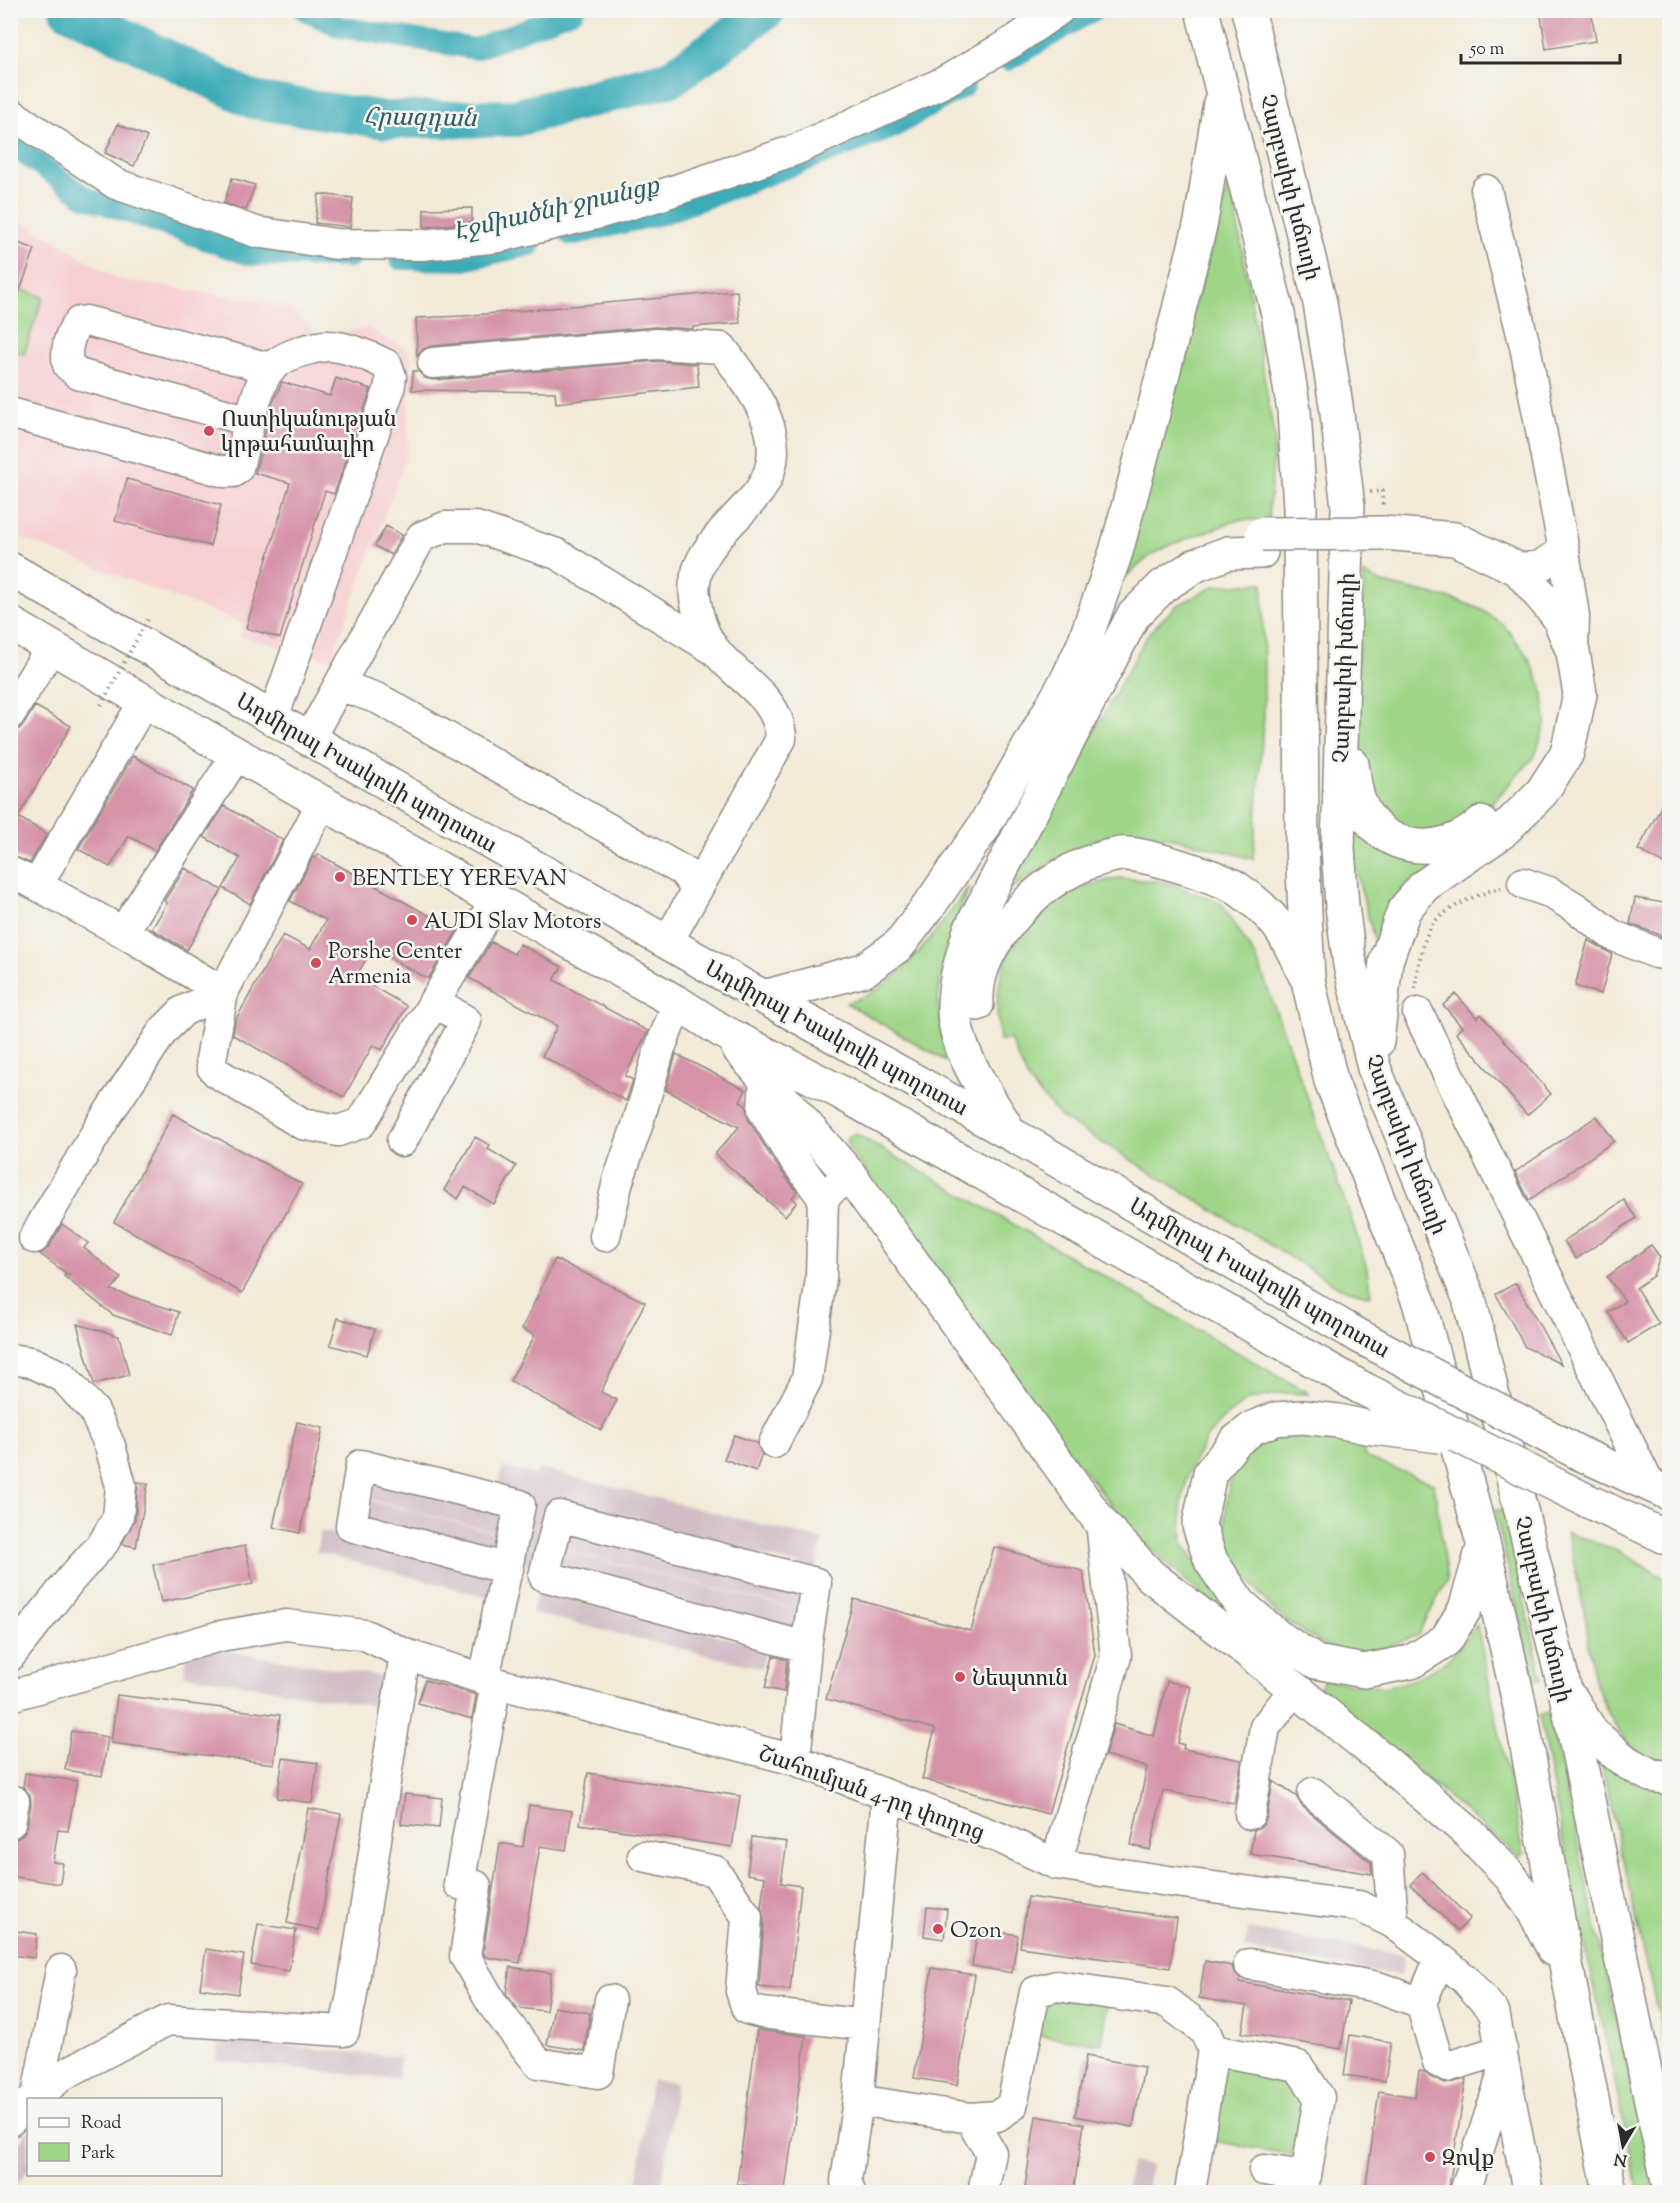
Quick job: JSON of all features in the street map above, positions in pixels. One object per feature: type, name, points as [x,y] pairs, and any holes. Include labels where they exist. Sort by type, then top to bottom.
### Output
[{"type":"highway","name":"Չարբախի խճուղի","points":[[1202,10],[1278,314],[1293,411],[1300,508],[1302,846],[1308,980],[1331,1082],[1419,1302],[1484,1547],[1520,1707],[1610,2193]]},
{"type":"highway","name":"Չարբախի խճուղի","points":[[1248,10],[1320,303],[1336,405],[1348,507],[1338,848],[1342,906],[1350,965],[1374,1068],[1469,1298],[1565,1694],[1670,2191]]},
{"type":"highway","points":[[764,998],[864,970],[899,945],[983,828],[1063,687],[1083,646],[1116,552],[1201,222],[1222,90]]},
{"type":"highway","points":[[1341,709],[1359,800],[1368,818],[1396,842],[1416,847],[1444,845],[1469,834],[1504,802],[1539,764],[1560,719],[1559,669],[1552,641],[1535,613],[1514,588],[1482,566],[1383,531]]},
{"type":"highway","points":[[1023,1140],[968,1058],[958,1036],[954,1007],[961,962],[970,930],[1133,616],[1163,586],[1196,565],[1228,553],[1262,543],[1383,531],[1455,539],[1518,568],[1558,616],[1573,652],[1580,694],[1567,753],[1542,792],[1501,833],[1424,886],[1404,910],[1386,961],[1374,1068]]},
{"type":"highway","points":[[1083,646],[1118,604],[1180,554],[1203,544],[1232,536],[1262,543]]},
{"type":"highway","name":"Ադմիրալ Իսակովի պողոտա","points":[[10,569],[764,998],[1023,1140],[1357,1335],[1581,1454],[1660,1490]]},
{"type":"highway","name":"Ադմիրալ Իսակովի պողոտա","points":[[10,623],[722,1031],[838,1091],[1362,1388],[1670,1539]]},
{"type":"highway","points":[[1023,1140],[1009,1105],[988,1065],[979,1034],[976,992],[981,968],[1008,923],[1026,901],[1048,883],[1080,866],[1123,853],[1177,864],[1237,888],[1276,923],[1308,980]]},
{"type":"highway","points":[[722,1031],[765,1076],[849,1174],[1101,1523],[1151,1576],[1295,1689],[1470,1834],[1511,1877],[1536,1915],[1568,1975]]},
{"type":"highway","points":[[1466,1439],[1338,1421],[1303,1418],[1275,1419],[1253,1428],[1235,1442],[1210,1473],[1199,1525],[1211,1561],[1240,1604],[1277,1636],[1316,1662],[1364,1671],[1411,1662],[1446,1640],[1465,1609],[1484,1547]]},
{"type":"highway","points":[[1598,1505],[1670,1557]]},
{"type":"highway","points":[[1520,1707],[1565,1694],[1592,1733],[1626,1762],[1650,1775],[1670,1778]]},
{"type":"street","points":[[10,113],[116,184],[256,232],[336,244],[422,244],[499,237],[596,214],[658,196],[795,150],[944,82],[1014,42],[1059,10]]},
{"type":"street","points":[[1486,190],[1525,346],[1564,551],[1574,616],[1573,652]]},
{"type":"street","points":[[250,421],[78,374],[68,365],[66,355],[74,328],[79,322],[86,321],[270,369]]},
{"type":"street","points":[[433,363],[656,344],[722,348],[751,389],[766,417],[773,440],[773,456],[769,474],[760,490],[710,546],[700,564],[694,582],[700,621],[716,651]]},
{"type":"street","points":[[10,413],[225,472],[233,472],[238,468],[254,402],[270,369],[292,354],[327,346],[367,355],[387,365],[391,377],[385,401],[273,718]]},
{"type":"street","points":[[309,739],[421,537],[445,527],[476,527],[557,554],[716,651],[755,688],[775,711],[781,727],[781,739],[667,943]]},
{"type":"street","points":[[1518,568],[1540,566],[1564,551]]},
{"type":"street","points":[[10,714],[52,646]]},
{"type":"street","points":[[339,684],[379,699],[674,865],[683,871],[698,889]]},
{"type":"street","points":[[22,878],[40,880],[145,700]]},
{"type":"street","points":[[123,932],[237,754]]},
{"type":"street","points":[[323,801],[223,992],[211,1060],[212,1067],[217,1073],[302,1125],[338,1131],[361,1123],[496,900]]},
{"type":"street","points":[[22,878],[123,932],[223,992]]},
{"type":"street","points":[[1523,883],[1550,892],[1612,935],[1670,955]]},
{"type":"street","points":[[34,1238],[105,1118],[162,1031],[183,1011],[223,992]]},
{"type":"street","points":[[402,1141],[466,1021],[434,1001]]},
{"type":"street","points":[[605,1236],[618,1181],[660,1047],[678,1004]]},
{"type":"street","points":[[1418,1013],[1660,1490]]},
{"type":"street","points":[[765,1076],[763,1110],[786,1148],[822,1198],[820,1278],[807,1379],[774,1443]]},
{"type":"street","points":[[822,1198],[849,1174]]},
{"type":"street","points":[[10,1359],[31,1362],[63,1377],[94,1411],[111,1446],[121,1486],[118,1517],[104,1542],[71,1579],[10,1656]]},
{"type":"street","points":[[508,1569],[351,1526],[361,1465],[520,1505],[459,1884],[476,1886],[465,1956],[493,2005],[538,2063],[598,2073],[610,2000]]},
{"type":"street","points":[[795,1760],[806,1647],[816,1583],[559,1516],[544,1576],[806,1647]]},
{"type":"street","points":[[1056,1864],[1116,1656],[1101,1523]]},
{"type":"street","name":"Շահումյան 4-րդ փողոց","points":[[10,1696],[220,1636],[286,1625],[365,1635],[405,1654],[490,1681],[795,1760],[887,1797],[1000,1838],[1056,1864],[1359,1906],[1393,1923],[1440,1958],[1466,1980],[1494,2012],[1528,2193]]},
{"type":"street","points":[[33,2098],[63,2075],[168,2020],[344,2031],[351,2000],[405,1654]]},
{"type":"street","points":[[1250,1814],[1264,1727],[1295,1689]]},
{"type":"street","points":[[1313,1793],[1388,1854],[1393,1923]]},
{"type":"street","points":[[850,2193],[846,2181],[858,2100],[887,1797]]},
{"type":"street","points":[[644,1856],[715,1871],[747,1917],[741,1991],[747,2009],[762,2013],[865,2025]]},
{"type":"street","points":[[1440,1958],[1421,2003],[1438,2062],[1447,2067],[1503,2059],[1465,2193]]},
{"type":"street","points":[[1249,1964],[1378,1987],[1421,2003]]},
{"type":"street","points":[[32,2098],[62,1970]]},
{"type":"street","points":[[858,2100],[970,2118],[997,2116],[1012,2106],[1035,1992],[1057,1986],[1167,2002],[1204,2031],[1213,2050],[1190,2193]]},
{"type":"street","points":[[1213,2050],[1298,2066],[1319,2097],[1306,2176],[1264,2170]]},
{"type":"street","points":[[10,2121],[27,2104]]},
{"type":"street","points":[[970,2118],[991,2153],[982,2193]]},
{"type":"path","points":[[1370,492],[1382,491],[1383,531]]},
{"type":"path","points":[[101,705],[148,619]]},
{"type":"path","points":[[1418,1013],[1415,989],[1417,965],[1433,925],[1456,906],[1487,891],[1523,883]]},
{"type":"shaded area","name":"Ոստիկանության կրթահամալիր","points":[[10,218],[27,224],[118,279],[287,306],[318,335],[368,328],[411,352],[407,455],[331,660],[240,636],[243,624],[26,540],[11,531]]},
{"type":"shaded area","points":[[502,1467],[535,1475],[538,1468],[823,1540],[816,1569],[551,1503],[535,1566],[515,1561],[497,1489]]},
{"type":"shaded area","points":[[376,1480],[512,1515],[507,1535],[372,1500]]},
{"type":"shaded area","points":[[371,1501],[507,1536],[501,1555],[366,1520]]},
{"type":"shaded area","points":[[565,1528],[809,1590],[803,1610],[560,1549]]},
{"type":"shaded area","points":[[321,1531],[498,1576],[492,1598],[316,1552]]},
{"type":"shaded area","points":[[560,1550],[803,1611],[798,1631],[555,1570]]},
{"type":"shaded area","points":[[537,1592],[766,1647],[761,1668],[532,1613]]},
{"type":"shaded area","points":[[189,1645],[386,1677],[381,1707],[184,1675]]},
{"type":"shaded area","points":[[1248,1929],[1404,1955],[1401,1976],[1245,1949]]},
{"type":"shaded area","points":[[218,2039],[400,2057],[398,2079],[216,2061]]},
{"type":"shaded area","points":[[651,2080],[676,2083],[661,2192],[636,2192]]},
{"type":"shaded area","points":[[27,2131],[27,2171],[11,2192],[11,2155]]},
{"type":"shaded area","points":[[1131,2162],[1151,2165],[1147,2192],[1126,2192]]},
{"type":"green space","points":[[1230,179],[1275,440],[1268,520],[1238,520],[1170,545],[1150,556],[1116,585]]},
{"type":"green space","points":[[11,286],[43,297],[24,354],[11,349]]},
{"type":"green space","points":[[1364,574],[1382,583],[1456,600],[1480,609],[1503,624],[1527,655],[1542,687],[1546,722],[1535,756],[1470,827],[1437,837],[1389,827],[1351,748]]},
{"type":"green space","points":[[1263,583],[1264,714],[1253,859],[1171,838],[1122,833],[1094,840],[1078,848],[1006,892],[1148,634],[1176,606],[1215,586]]},
{"type":"green space","points":[[1349,784],[1361,819],[1441,851],[1379,959],[1356,870]]},
{"type":"green space","points":[[1118,878],[1166,882],[1221,903],[1257,959],[1352,1220],[1367,1269],[1371,1296],[1339,1287],[1062,1118],[1029,1082],[1010,1039],[1000,1041],[997,1009],[1001,978],[1012,947],[1029,919],[1040,907],[1058,895]]},
{"type":"green space","points":[[969,887],[944,952],[938,1001],[946,1061],[846,1003],[884,985],[901,971],[930,939]]},
{"type":"green space","points":[[856,1134],[1310,1394],[1282,1393],[1248,1400],[1229,1414],[1207,1437],[1189,1471],[1181,1505],[1183,1544],[1227,1605],[1224,1612],[1134,1534],[1072,1455],[849,1148],[847,1142],[849,1136]]},
{"type":"green space","points":[[1309,1432],[1358,1442],[1367,1458],[1434,1484],[1447,1580],[1418,1635],[1369,1650],[1349,1651],[1332,1648],[1306,1634],[1276,1613],[1232,1554],[1227,1536],[1227,1503],[1230,1483],[1243,1453],[1249,1446],[1265,1438],[1279,1434]]},
{"type":"green space","points":[[1495,1510],[1504,1510],[1542,1679],[1533,1680]]},
{"type":"green space","points":[[1567,1533],[1617,1550],[1669,1581],[1669,1763],[1643,1756],[1632,1746],[1613,1722],[1600,1695],[1590,1658],[1585,1614]]},
{"type":"green space","points":[[1477,1625],[1524,1854],[1519,1857],[1319,1688],[1325,1679],[1359,1685],[1388,1686],[1417,1678],[1447,1660]]},
{"type":"green space","points":[[1549,1714],[1655,2192],[1639,2192],[1575,1899],[1539,1715]]},
{"type":"green space","points":[[1602,1767],[1611,1767],[1669,1792],[1669,2045],[1665,2045]]},
{"type":"green space","points":[[1044,1992],[1108,2001],[1102,2044],[1038,2035]]},
{"type":"green space","points":[[1221,2062],[1283,2073],[1307,2102],[1298,2156],[1207,2140]]},
{"type":"building","points":[[1540,10],[1591,10],[1596,41],[1546,49]]},
{"type":"building","points":[[118,124],[147,137],[134,166],[105,153]]},
{"type":"building","points":[[232,178],[255,185],[246,210],[224,203]]},
{"type":"building","points":[[319,194],[353,198],[350,227],[315,223]]},
{"type":"building","points":[[472,208],[472,222],[424,227],[424,209]]},
{"type":"building","points":[[10,240],[35,249],[12,312],[10,311]]},
{"type":"building","points":[[737,291],[740,323],[693,327],[693,329],[655,327],[432,346],[424,349],[417,356],[416,318],[463,316]]},
{"type":"building","points":[[656,361],[697,364],[699,387],[556,403],[555,392],[412,390],[413,371],[418,371],[425,378],[434,380]]},
{"type":"building","points":[[336,378],[371,389],[334,494],[325,491],[280,638],[246,628],[290,483],[255,473],[272,405],[282,382],[330,396]]},
{"type":"building","points":[[127,479],[221,505],[210,546],[115,521]]},
{"type":"building","points":[[386,526],[402,535],[391,555],[375,546]]},
{"type":"building","points":[[35,706],[71,726],[18,817],[47,834],[30,863],[10,855],[10,731],[19,729],[24,724]]},
{"type":"building","points":[[133,756],[193,790],[155,851],[129,836],[110,867],[78,849]]},
{"type":"building","points":[[1670,790],[1670,867],[1638,850]]},
{"type":"building","points":[[224,806],[283,840],[250,904],[223,888],[240,858],[204,837]]},
{"type":"building","name":"Porshe Center Armenia","points":[[318,854],[457,931],[428,979],[372,948],[356,977],[407,1006],[382,1050],[373,1045],[344,1097],[233,1035],[235,1021],[283,935],[310,949],[326,920],[290,901],[313,857],[316,858]]},
{"type":"building","points":[[185,868],[222,890],[187,950],[152,929],[167,903],[164,901]]},
{"type":"building","points":[[1635,898],[1670,904],[1666,937],[1630,924]]},
{"type":"building","points":[[1588,940],[1612,954],[1601,994],[1575,986]]},
{"type":"building","points":[[491,942],[514,954],[520,944],[562,967],[554,980],[648,1031],[625,1076],[633,1080],[626,1101],[542,1056],[557,1026],[469,978]]},
{"type":"building","points":[[1456,994],[1477,1018],[1481,1014],[1551,1094],[1527,1115],[1456,1033],[1462,1027],[1443,1005]]},
{"type":"building","points":[[676,1054],[746,1090],[740,1101],[746,1106],[748,1119],[771,1157],[797,1192],[792,1198],[797,1202],[785,1216],[715,1154],[739,1127],[666,1090]]},
{"type":"building","points":[[173,1114],[302,1184],[242,1293],[114,1222]]},
{"type":"building","points":[[1597,1116],[1614,1141],[1529,1200],[1515,1172]]},
{"type":"building","points":[[475,1137],[490,1145],[488,1149],[516,1166],[494,1204],[465,1187],[458,1199],[444,1190]]},
{"type":"building","points":[[1624,1200],[1636,1218],[1576,1259],[1564,1241]]},
{"type":"building","points":[[62,1224],[88,1243],[84,1248],[121,1278],[111,1290],[179,1312],[172,1335],[113,1315],[64,1276],[65,1274],[70,1276],[40,1254],[49,1247]]},
{"type":"building","points":[[1651,1245],[1660,1257],[1653,1276],[1636,1288],[1659,1324],[1628,1343],[1608,1312],[1625,1301],[1607,1277]]},
{"type":"building","points":[[555,1259],[645,1302],[601,1392],[617,1400],[601,1430],[510,1381],[535,1335],[522,1329]]},
{"type":"building","points":[[1516,1283],[1561,1364],[1525,1347],[1496,1294]]},
{"type":"building","points":[[338,1318],[375,1329],[367,1355],[330,1345]]},
{"type":"building","points":[[77,1324],[119,1336],[129,1375],[94,1384]]},
{"type":"building","points":[[297,1422],[323,1428],[300,1533],[273,1527]]},
{"type":"building","points":[[734,1435],[757,1443],[762,1454],[756,1471],[724,1459]]},
{"type":"building","points":[[138,1482],[148,1484],[136,1547],[122,1544],[135,1519]]},
{"type":"building","points":[[245,1546],[253,1584],[161,1602],[153,1565]]},
{"type":"building","name":"Նեպտուն","points":[[994,1547],[1083,1571],[1095,1655],[1048,1814],[922,1779],[935,1729],[826,1699],[854,1599],[971,1631]]},
{"type":"building","points":[[773,1656],[787,1660],[784,1692],[765,1688]]},
{"type":"building","points":[[425,1680],[476,1695],[472,1719],[418,1703]]},
{"type":"building","points":[[1167,1681],[1191,1687],[1178,1743],[1184,1745],[1183,1749],[1242,1760],[1234,1803],[1163,1791],[1150,1850],[1131,1845],[1147,1767],[1105,1755],[1114,1724],[1154,1736]]},
{"type":"building","points":[[117,1695],[280,1715],[274,1764],[111,1743]]},
{"type":"building","points":[[71,1731],[108,1737],[102,1776],[65,1770]]},
{"type":"building","points":[[283,1758],[318,1763],[312,1803],[277,1798]]},
{"type":"building","points":[[25,1773],[77,1781],[68,1831],[58,1830],[53,1862],[63,1863],[60,1884],[10,1876],[16,1839],[23,1835],[27,1827],[31,1804],[30,1795],[23,1787]]},
{"type":"building","points":[[588,1773],[740,1796],[732,1847],[580,1824]]},
{"type":"building","points":[[1273,1781],[1296,1796],[1302,1806],[1371,1863],[1372,1874],[1250,1854],[1254,1830],[1263,1825],[1267,1817]]},
{"type":"building","points":[[405,1794],[442,1798],[439,1828],[401,1824]]},
{"type":"building","points":[[529,1805],[572,1811],[566,1850],[540,1846],[520,1963],[486,1957],[483,1953],[500,1843],[523,1847]]},
{"type":"building","points":[[308,1808],[341,1814],[319,1930],[287,1923]]},
{"type":"building","points":[[752,1837],[787,1842],[781,1883],[801,1886],[790,1990],[759,1987],[764,1918],[761,1907],[765,1877],[747,1874]]},
{"type":"building","points":[[1422,1872],[1470,1918],[1458,1931],[1410,1885]]},
{"type":"building","points":[[1028,1897],[1177,1918],[1170,1968],[1020,1947]]},
{"type":"building","points":[[927,1907],[947,1909],[944,1939],[924,1936]]},
{"type":"building","points":[[258,1924],[296,1930],[289,1971],[251,1965]]},
{"type":"building","points":[[978,1928],[1018,1935],[1012,1973],[972,1966]]},
{"type":"building","points":[[10,1930],[37,1934],[34,1958],[10,1955]]},
{"type":"building","points":[[206,1949],[244,1955],[238,1994],[200,1988]]},
{"type":"building","points":[[1205,1961],[1232,1966],[1240,1978],[1239,1982],[1349,2001],[1341,2049],[1242,2033],[1247,2006],[1199,1998]]},
{"type":"building","points":[[510,1967],[551,1973],[546,2011],[517,2008],[506,1994]]},
{"type":"building","points":[[932,1968],[975,1975],[957,2085],[914,2078]]},
{"type":"building","points":[[554,2007],[590,2013],[584,2051],[547,2045]]},
{"type":"building","points":[[757,2030],[806,2036],[785,2190],[737,2184]]},
{"type":"building","points":[[1350,2035],[1391,2042],[1385,2081],[1344,2075]]},
{"type":"building","points":[[1086,2056],[1144,2067],[1133,2127],[1075,2116]]},
{"type":"building","points":[[1419,2071],[1426,2072],[1430,2077],[1445,2084],[1466,2079],[1448,2193],[1365,2193],[1379,2091],[1415,2097]]},
{"type":"building","points":[[1036,2116],[1084,2124],[1073,2193],[1024,2193]]},
{"type":"waterway","name":"Հրազդան","points":[[68,10],[253,100],[385,120],[515,118],[671,78],[767,10]]},
{"type":"waterway","points":[[305,10],[340,27],[476,49],[574,10]]},
{"type":"waterway","name":"Էջմիածնի ջրանցք","points":[[1008,60],[1094,10]]},
{"type":"waterway","name":"Էջմիածնի ջրանցք","points":[[571,235],[662,214],[890,129],[964,86]]},
{"type":"waterway","name":"Էջմիածնի ջրանցք","points":[[10,144],[85,197],[249,255],[349,257]]},
{"type":"waterway","name":"Էջմիածնի ջրանցք","points":[[400,259],[464,260],[530,245]]},
{"type":"place","name":"Ոստիկանության կրթահամալիր","points":[[209,431]]},
{"type":"place","name":"BENTLEY YEREVAN","points":[[340,877]]},
{"type":"place","name":"AUDI Slav Motors","points":[[412,920]]},
{"type":"place","name":"Porshe Center Armenia","points":[[316,963]]},
{"type":"place","name":"Նեպտուն","points":[[960,1677]]},
{"type":"place","name":"Ozon","points":[[938,1929]]},
{"type":"place","name":"Զովք","points":[[1430,2157]]}]
